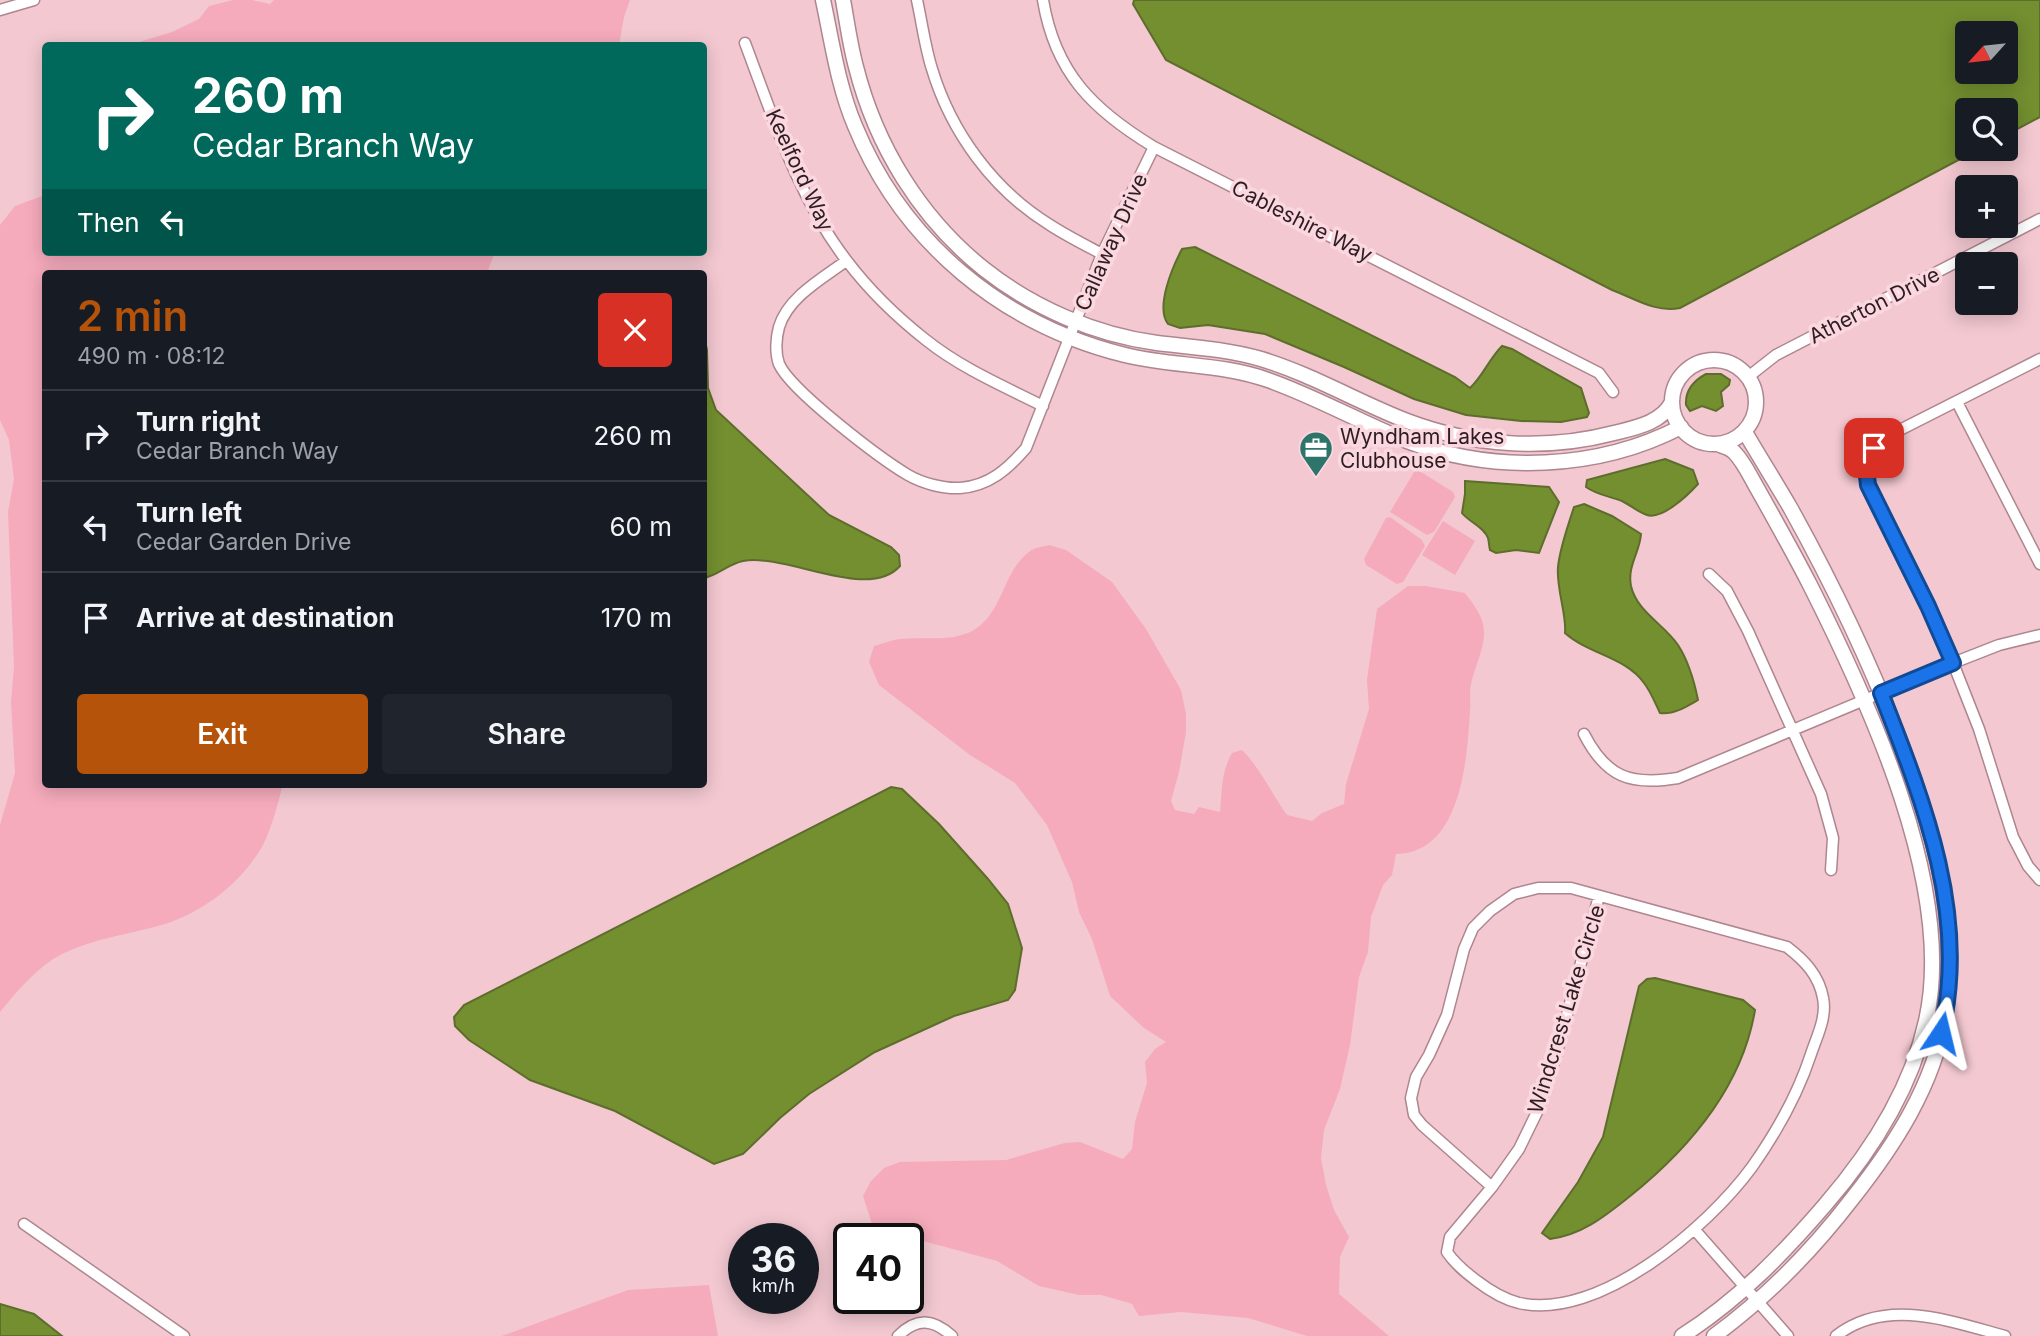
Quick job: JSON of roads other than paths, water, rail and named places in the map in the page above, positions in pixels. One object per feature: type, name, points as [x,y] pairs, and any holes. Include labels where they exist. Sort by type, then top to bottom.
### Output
[{"type":"street","points":[[0,10],[34,0]]},
{"type":"street","points":[[823,0],[835,62],[851,114],[874,166],[893,198],[946,260],[974,284],[1027,318],[1069,338],[1127,356],[1207,365],[1260,377],[1410,442],[1479,460],[1563,461],[1624,450],[1681,427]]},
{"type":"street","points":[[843,0],[856,66],[872,118],[891,160],[908,187],[960,248],[984,269],[1033,301],[1076,321],[1130,338],[1223,349],[1276,363],[1419,425],[1483,441],[1559,443],[1597,438],[1645,424],[1665,414],[1680,378],[1692,367],[1703,361],[1728,362],[1748,377],[1755,391],[1756,407],[1745,432],[1720,445]]},
{"type":"street","points":[[917,0],[932,68],[946,107],[971,152],[1011,195],[1048,224],[1102,254]]},
{"type":"street","name":"Cableshire Way","points":[[1043,0],[1056,48],[1075,82],[1102,112],[1154,147],[1598,373],[1614,392]]},
{"type":"street","name":"Keelford Way","points":[[745,43],[786,150],[816,212],[846,261],[883,301],[927,341],[968,368],[1043,407]]},
{"type":"street","name":"Callaway Drive","points":[[846,261],[803,292],[779,326],[776,348],[779,364],[790,379],[839,424],[909,475],[932,485],[959,488],[985,483],[1009,468],[1026,448],[1102,254],[1154,147]]},
{"type":"street","name":"Atherton Drive","points":[[1748,377],[1776,355],[2040,219]]},
{"type":"street","points":[[2040,359],[1879,442],[1870,454],[1865,474],[1953,663],[1979,729],[2012,837],[2028,866],[2040,880]]},
{"type":"street","points":[[1672,402],[1681,427],[1696,441],[1730,449],[1740,460],[1833,630],[1864,700],[1908,817],[1920,863],[1932,943],[1926,1022],[1909,1076],[1861,1159],[1794,1241],[1746,1289],[1682,1336]]},
{"type":"street","points":[[1957,402],[2040,564]]},
{"type":"street","points":[[1410,442],[1419,425]]},
{"type":"street","points":[[1714,1336],[1758,1301],[1811,1251],[1876,1168],[1925,1084],[1937,1047],[1947,997],[1947,921],[1934,841],[1923,802],[1881,693],[1833,587],[1790,507],[1745,432]]},
{"type":"street","points":[[1709,574],[1727,591],[1821,794],[1833,838],[1831,870]]},
{"type":"street","points":[[1584,734],[1594,753],[1606,767],[1626,777],[1656,782],[1678,778],[1953,663],[1999,645],[2040,635]]},
{"type":"street","points":[[1492,1187],[1414,1115],[1411,1098],[1416,1077],[1447,1015],[1464,949],[1473,928],[1490,911],[1514,894],[1538,888],[1571,888],[1599,895]]},
{"type":"street","name":"Windcrest Lake Circle","points":[[1599,895],[1787,947],[1805,961],[1817,980],[1824,999],[1823,1019],[1806,1072],[1779,1125],[1751,1168],[1726,1198],[1694,1229],[1638,1272],[1588,1298],[1549,1305],[1520,1303],[1494,1294],[1454,1264],[1447,1252],[1450,1237],[1492,1187],[1519,1149],[1538,1110],[1555,1059],[1599,895]]},
{"type":"street","points":[[1930,995],[1947,997]]},
{"type":"street","points":[[1861,1159],[1876,1168]]},
{"type":"street","points":[[24,1224],[184,1336]]},
{"type":"street","points":[[1694,1229],[1788,1336]]},
{"type":"street","points":[[1836,1336],[1862,1322],[1893,1314],[1924,1315],[1997,1335]]},
{"type":"street","points":[[898,1336],[918,1322],[932,1322],[952,1336]]},
{"type":"place","name":"Wyndham Lakes Clubhouse","points":[[1316,478]]}]
